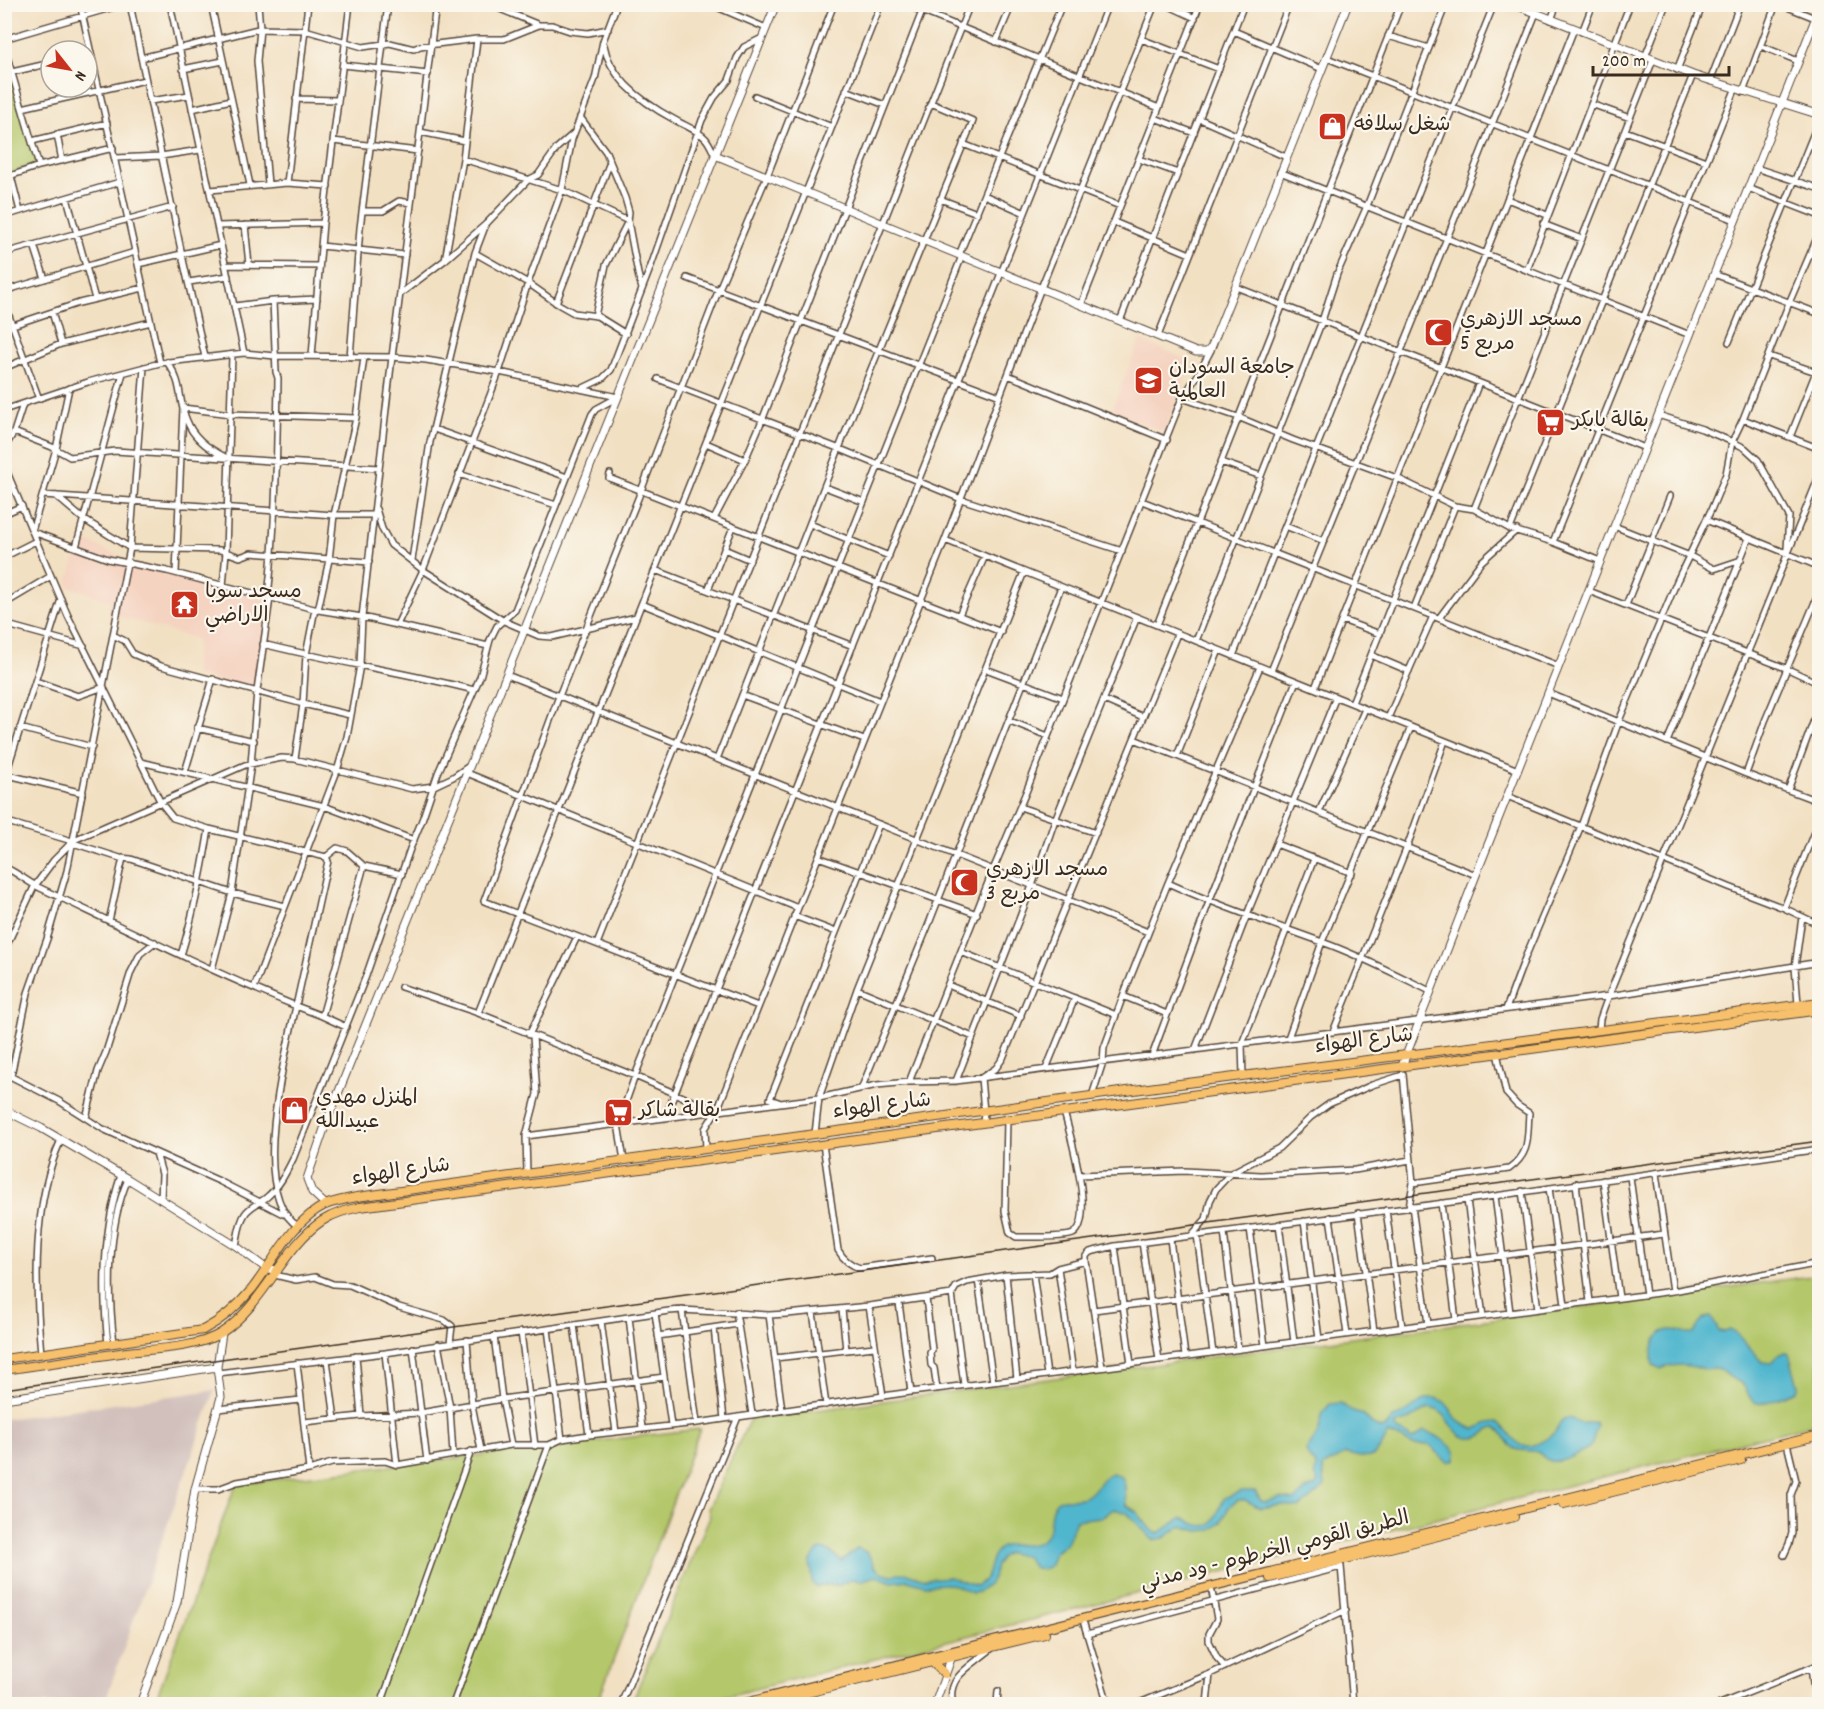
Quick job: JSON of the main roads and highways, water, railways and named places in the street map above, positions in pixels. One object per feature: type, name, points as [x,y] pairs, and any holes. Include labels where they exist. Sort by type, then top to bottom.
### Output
[{"type":"main road","name":"شارع الهواء","points":[[4,1359],[203,1330],[235,1308],[298,1227],[308,1218],[326,1205],[357,1197],[1092,1096],[1820,1002]]},
{"type":"main road","name":"شارع الهواء","points":[[4,1370],[174,1347],[222,1333],[245,1312],[310,1231],[329,1217],[344,1210],[1007,1119],[1402,1071],[1497,1053],[1820,1010]]},
{"type":"main road","name":"الطريق القومي الخرطوم - ود مدني","points":[[763,1704],[932,1662],[952,1654],[995,1647],[1084,1624],[1213,1597],[1340,1561],[1820,1435]]},
{"type":"main road","name":"الطريق القومي الخرطوم - ود مدني","points":[[740,1704],[1340,1561],[1820,1441]]},
{"type":"main road","points":[[932,1662],[945,1674]]},
{"type":"water","points":[[1711,1317],[1719,1331],[1730,1330],[1736,1333],[1762,1362],[1772,1363],[1778,1355],[1784,1352],[1789,1354],[1798,1385],[1796,1391],[1770,1401],[1757,1403],[1750,1398],[1742,1384],[1717,1368],[1706,1370],[1678,1365],[1661,1369],[1653,1365],[1654,1344],[1660,1334],[1670,1330],[1694,1333],[1703,1320]]},
{"type":"water","points":[[1431,1398],[1442,1400],[1461,1423],[1476,1429],[1488,1423],[1498,1422],[1515,1441],[1526,1446],[1549,1437],[1567,1418],[1579,1423],[1594,1422],[1597,1425],[1589,1448],[1564,1460],[1553,1461],[1537,1452],[1513,1448],[1502,1433],[1495,1428],[1477,1438],[1460,1435],[1443,1414],[1429,1408],[1395,1425],[1395,1428],[1413,1439],[1425,1431],[1433,1434],[1454,1450],[1455,1460],[1448,1462],[1432,1446],[1413,1445],[1388,1434],[1373,1456],[1365,1458],[1345,1454],[1323,1467],[1325,1487],[1299,1508],[1283,1505],[1260,1508],[1245,1500],[1238,1500],[1229,1507],[1222,1522],[1212,1530],[1198,1531],[1181,1526],[1164,1538],[1153,1540],[1127,1513],[1114,1509],[1101,1517],[1076,1520],[1067,1543],[1054,1553],[1050,1565],[1044,1569],[1034,1568],[1026,1556],[1008,1553],[1001,1557],[996,1565],[993,1578],[979,1592],[972,1593],[948,1584],[925,1585],[908,1580],[892,1582],[876,1576],[861,1581],[853,1579],[839,1585],[816,1587],[812,1583],[810,1562],[818,1550],[830,1551],[841,1561],[858,1548],[868,1553],[874,1566],[881,1572],[892,1575],[907,1573],[924,1579],[949,1577],[976,1586],[986,1577],[995,1552],[1005,1546],[1039,1542],[1047,1534],[1052,1509],[1058,1500],[1087,1496],[1104,1477],[1112,1473],[1124,1481],[1126,1505],[1137,1512],[1151,1530],[1158,1534],[1181,1518],[1202,1526],[1207,1525],[1215,1518],[1224,1498],[1242,1491],[1255,1491],[1261,1501],[1266,1502],[1281,1498],[1295,1500],[1319,1482],[1315,1475],[1316,1465],[1306,1451],[1318,1433],[1323,1412],[1330,1404],[1340,1403],[1353,1412],[1364,1415],[1380,1429],[1386,1427],[1393,1418]]},
{"type":"railway","points":[[4,1389],[1411,1195],[1820,1141]]},
{"type":"place","name":"شغل سلافه","points":[[1333,126]]},
{"type":"place","name":"مسجد الازهري مربع 5","points":[[1439,333]]},
{"type":"place","name":"جامعة السودان العالمية","points":[[1148,381]]},
{"type":"place","name":"بقالة بابكر","points":[[1551,422]]},
{"type":"place","name":"مسجد سوبا الاراضي","points":[[184,605]]},
{"type":"place","name":"مسجد الازهري مربع 3","points":[[965,883]]},
{"type":"place","name":"المنزل مهدي عبيدالله","points":[[295,1111]]},
{"type":"place","name":"بقالة شاكر","points":[[618,1112]]}]
